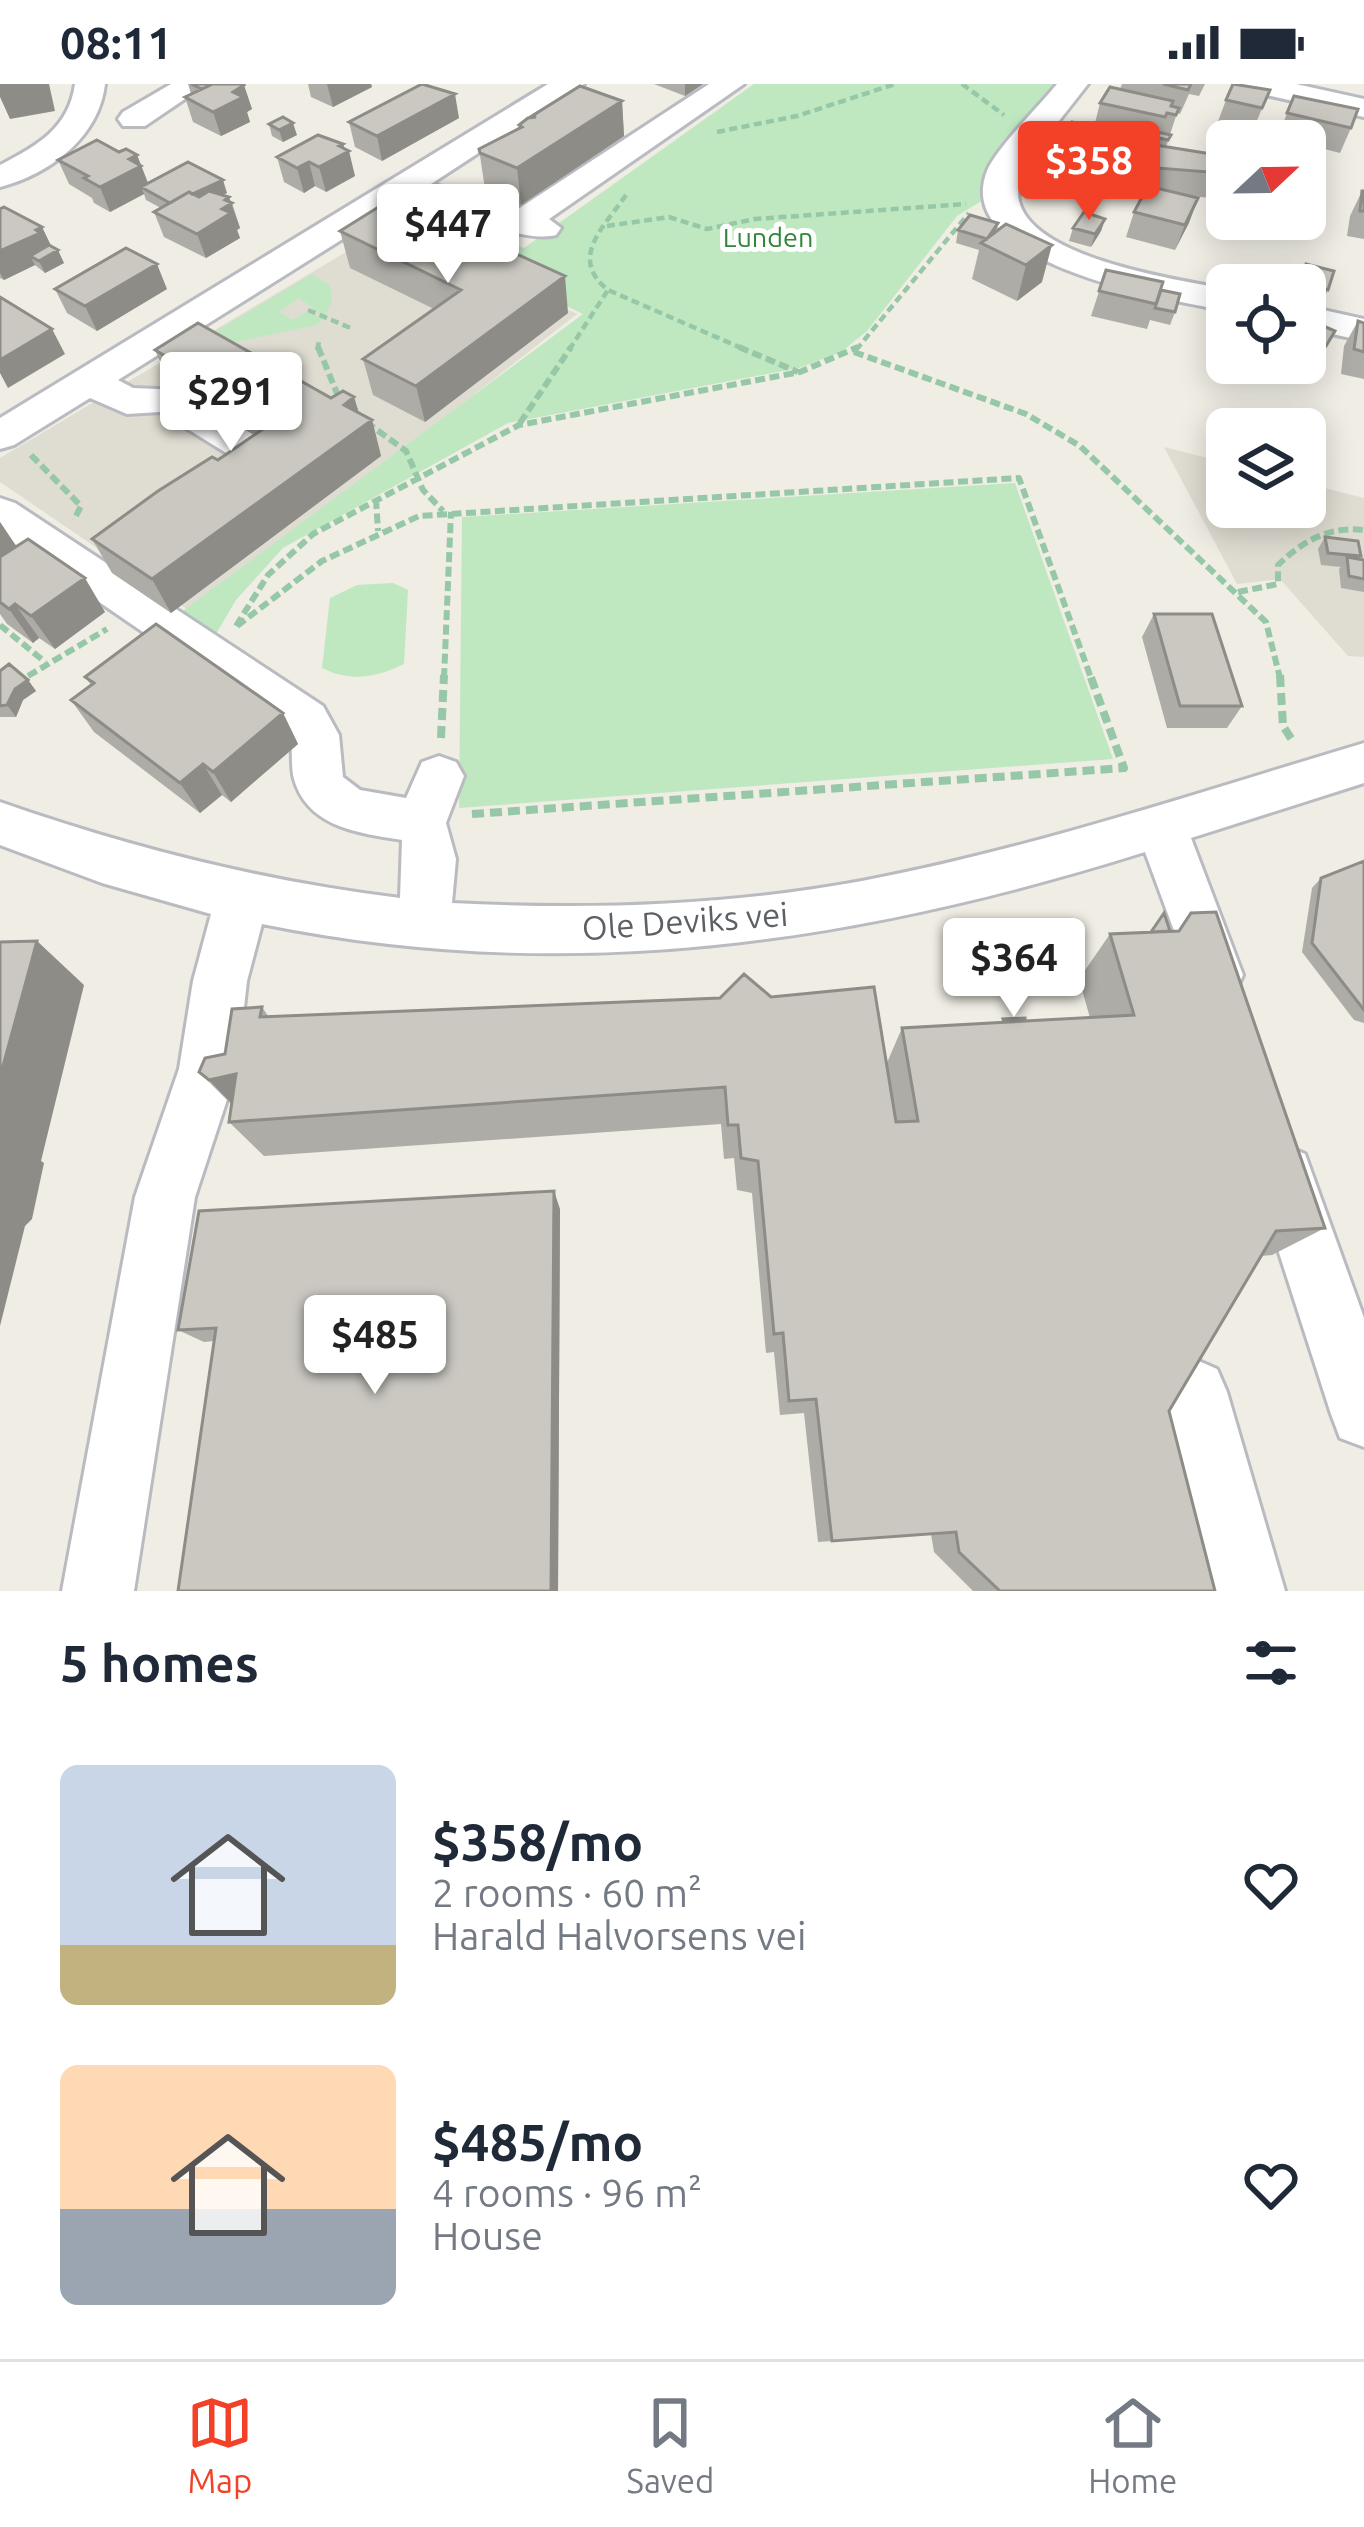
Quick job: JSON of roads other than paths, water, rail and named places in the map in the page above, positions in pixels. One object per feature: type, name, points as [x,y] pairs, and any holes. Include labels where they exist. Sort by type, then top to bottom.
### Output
[{"type":"street","points":[[0,177],[41,155],[81,122],[90,103],[90,84]]},
{"type":"street","points":[[134,118],[192,84]]},
{"type":"street","points":[[14,444],[92,368],[569,84]]},
{"type":"street","points":[[402,186],[532,226],[729,84]]},
{"type":"street","points":[[1073,84],[1002,172],[999,185],[1008,213],[1034,241],[1082,267],[1206,295]]},
{"type":"street","points":[[1255,84],[1364,108]]},
{"type":"street","points":[[1326,322],[1364,330]]},
{"type":"street","points":[[92,368],[127,401],[167,399],[273,464]]},
{"type":"street","points":[[0,513],[133,602],[224,643],[318,734],[317,774],[330,797],[353,812],[421,823]]},
{"type":"street","name":"Ole Deviks vei","points":[[0,823],[96,859],[242,898],[326,914],[540,930],[745,921],[926,890],[1364,763]]},
{"type":"street","points":[[421,923],[430,856],[421,823],[439,776]]},
{"type":"street","points":[[1160,824],[1233,1025]]},
{"type":"street","points":[[98,1591],[165,1198],[208,1069],[220,981],[242,898]]},
{"type":"street","points":[[1270,1134],[1364,1414]]},
{"type":"street","points":[[1194,1392],[1249,1591]]},
{"type":"park label","name":"Lunden","points":[[768,238]]}]
